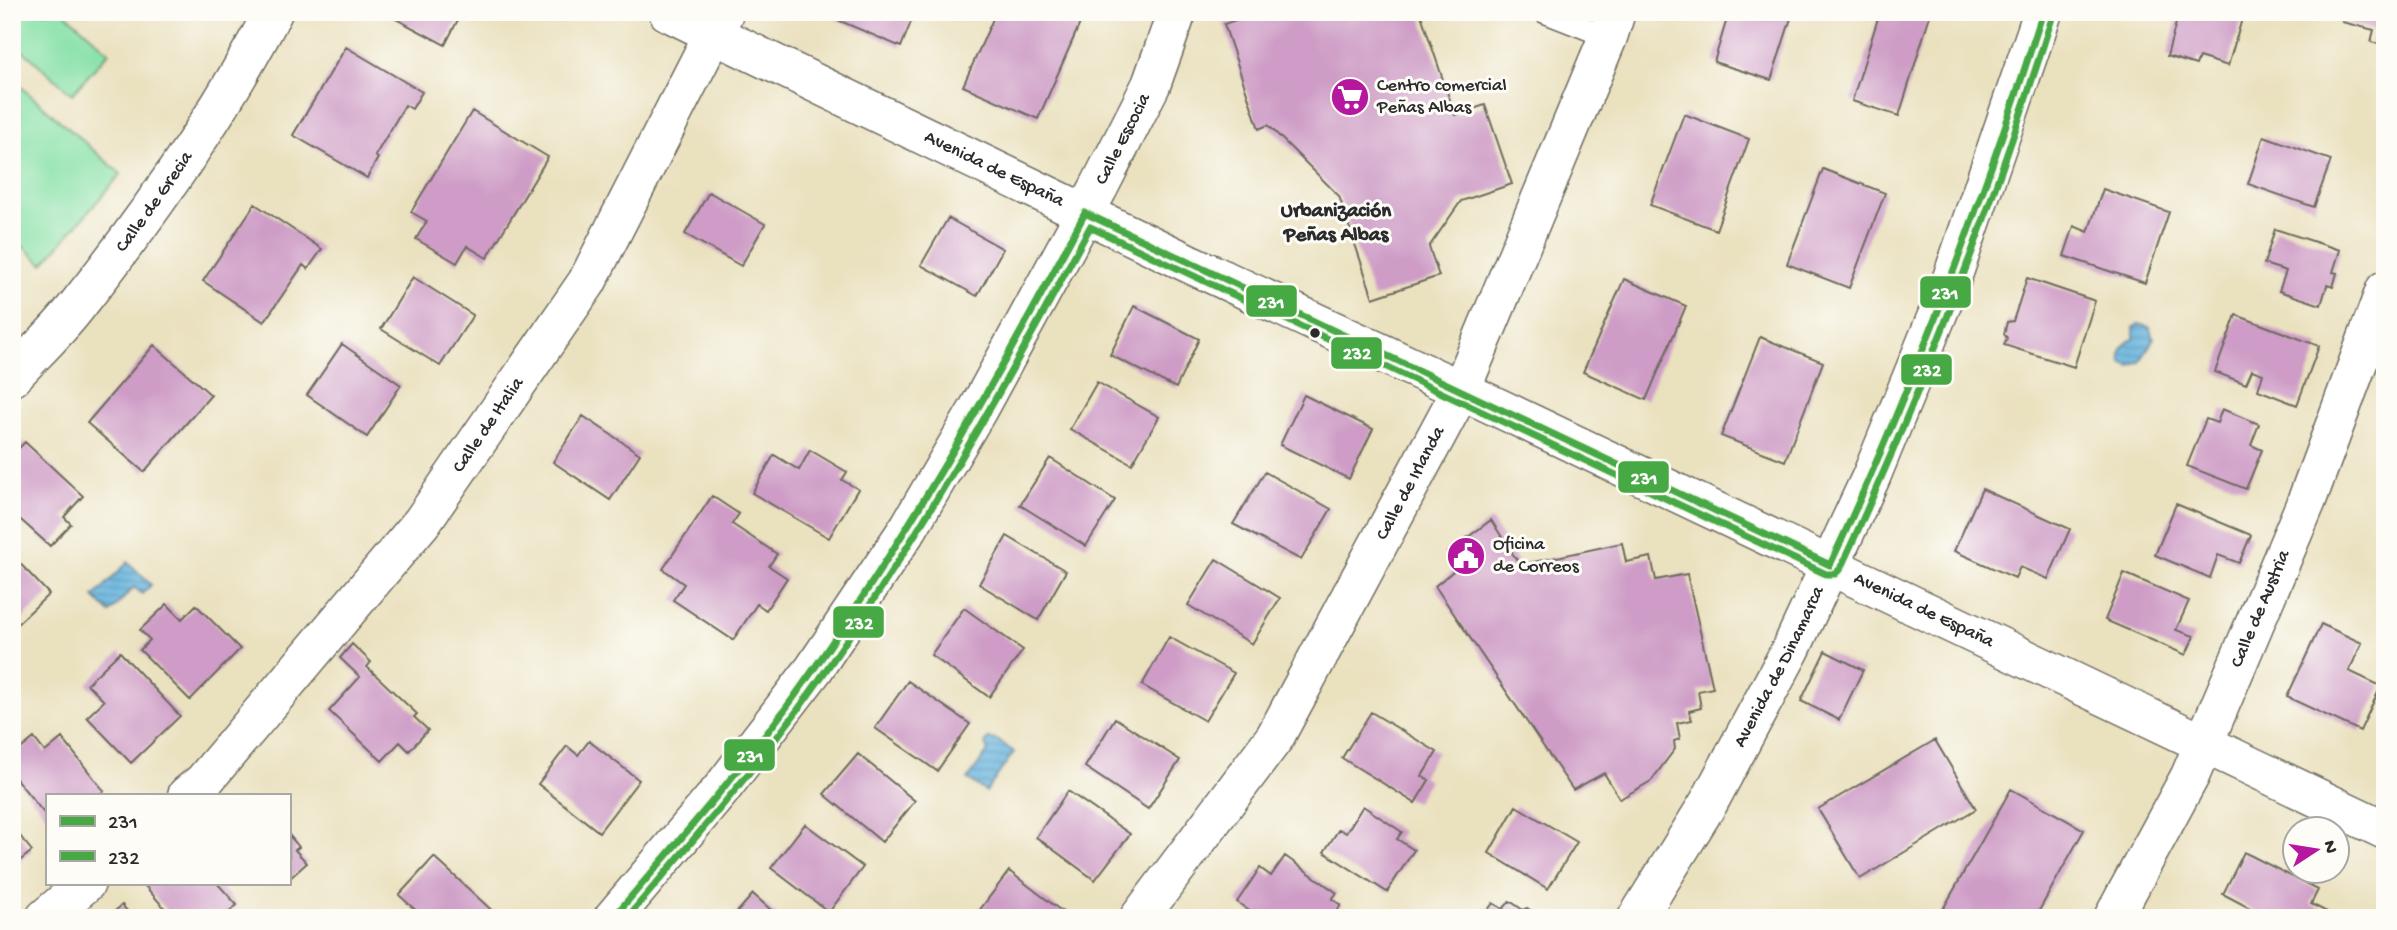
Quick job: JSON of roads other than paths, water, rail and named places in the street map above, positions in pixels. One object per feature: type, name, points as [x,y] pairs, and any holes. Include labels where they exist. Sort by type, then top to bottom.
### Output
[{"type":"street","name":"Calle de Grecia","points":[[12,377],[76,307],[174,176],[247,63],[273,12]]},
{"type":"street","name":"Avenida de España","points":[[668,12],[720,23],[1188,264],[1461,390],[2385,830]]},
{"type":"street","name":"Calle Escocia","points":[[613,918],[720,791],[829,647],[909,527],[977,411],[1085,213],[1151,85],[1177,12]]},
{"type":"street","name":"Avenida de Dinamarca","points":[[1637,918],[1709,802],[1791,649],[1871,477],[1950,284],[2043,12]]},
{"type":"street","name":"Calle de Italia","points":[[188,794],[203,782],[422,522],[587,282],[720,23]]},
{"type":"street","name":"Calle de Irlanda","points":[[1139,918],[1275,737],[1461,390],[1612,24]]},
{"type":"street","name":"Calle de Austria","points":[[2113,918],[2205,743],[2307,500],[2385,290]]},
{"type":"street","points":[[45,918],[85,884]]},
{"type":"lane","points":[[1544,12],[1612,24]]},
{"type":"water","points":[[2139,324],[2150,327],[2154,338],[2140,362],[2130,367],[2123,364],[2121,352],[2127,343],[2134,339],[2134,327]]},
{"type":"water","points":[[128,562],[151,585],[142,594],[134,587],[110,613],[94,597]]},
{"type":"water","points":[[988,739],[997,740],[1014,752],[986,792],[968,779],[988,751],[985,744]]},
{"type":"place","name":"Centro comercial Peñas Albas","points":[[1350,97]]},
{"type":"place","name":"Oficina de Correos","points":[[1466,556]]},
{"type":"district","name":"Urbanización Peñas Albas","points":[[1336,224]]}]
